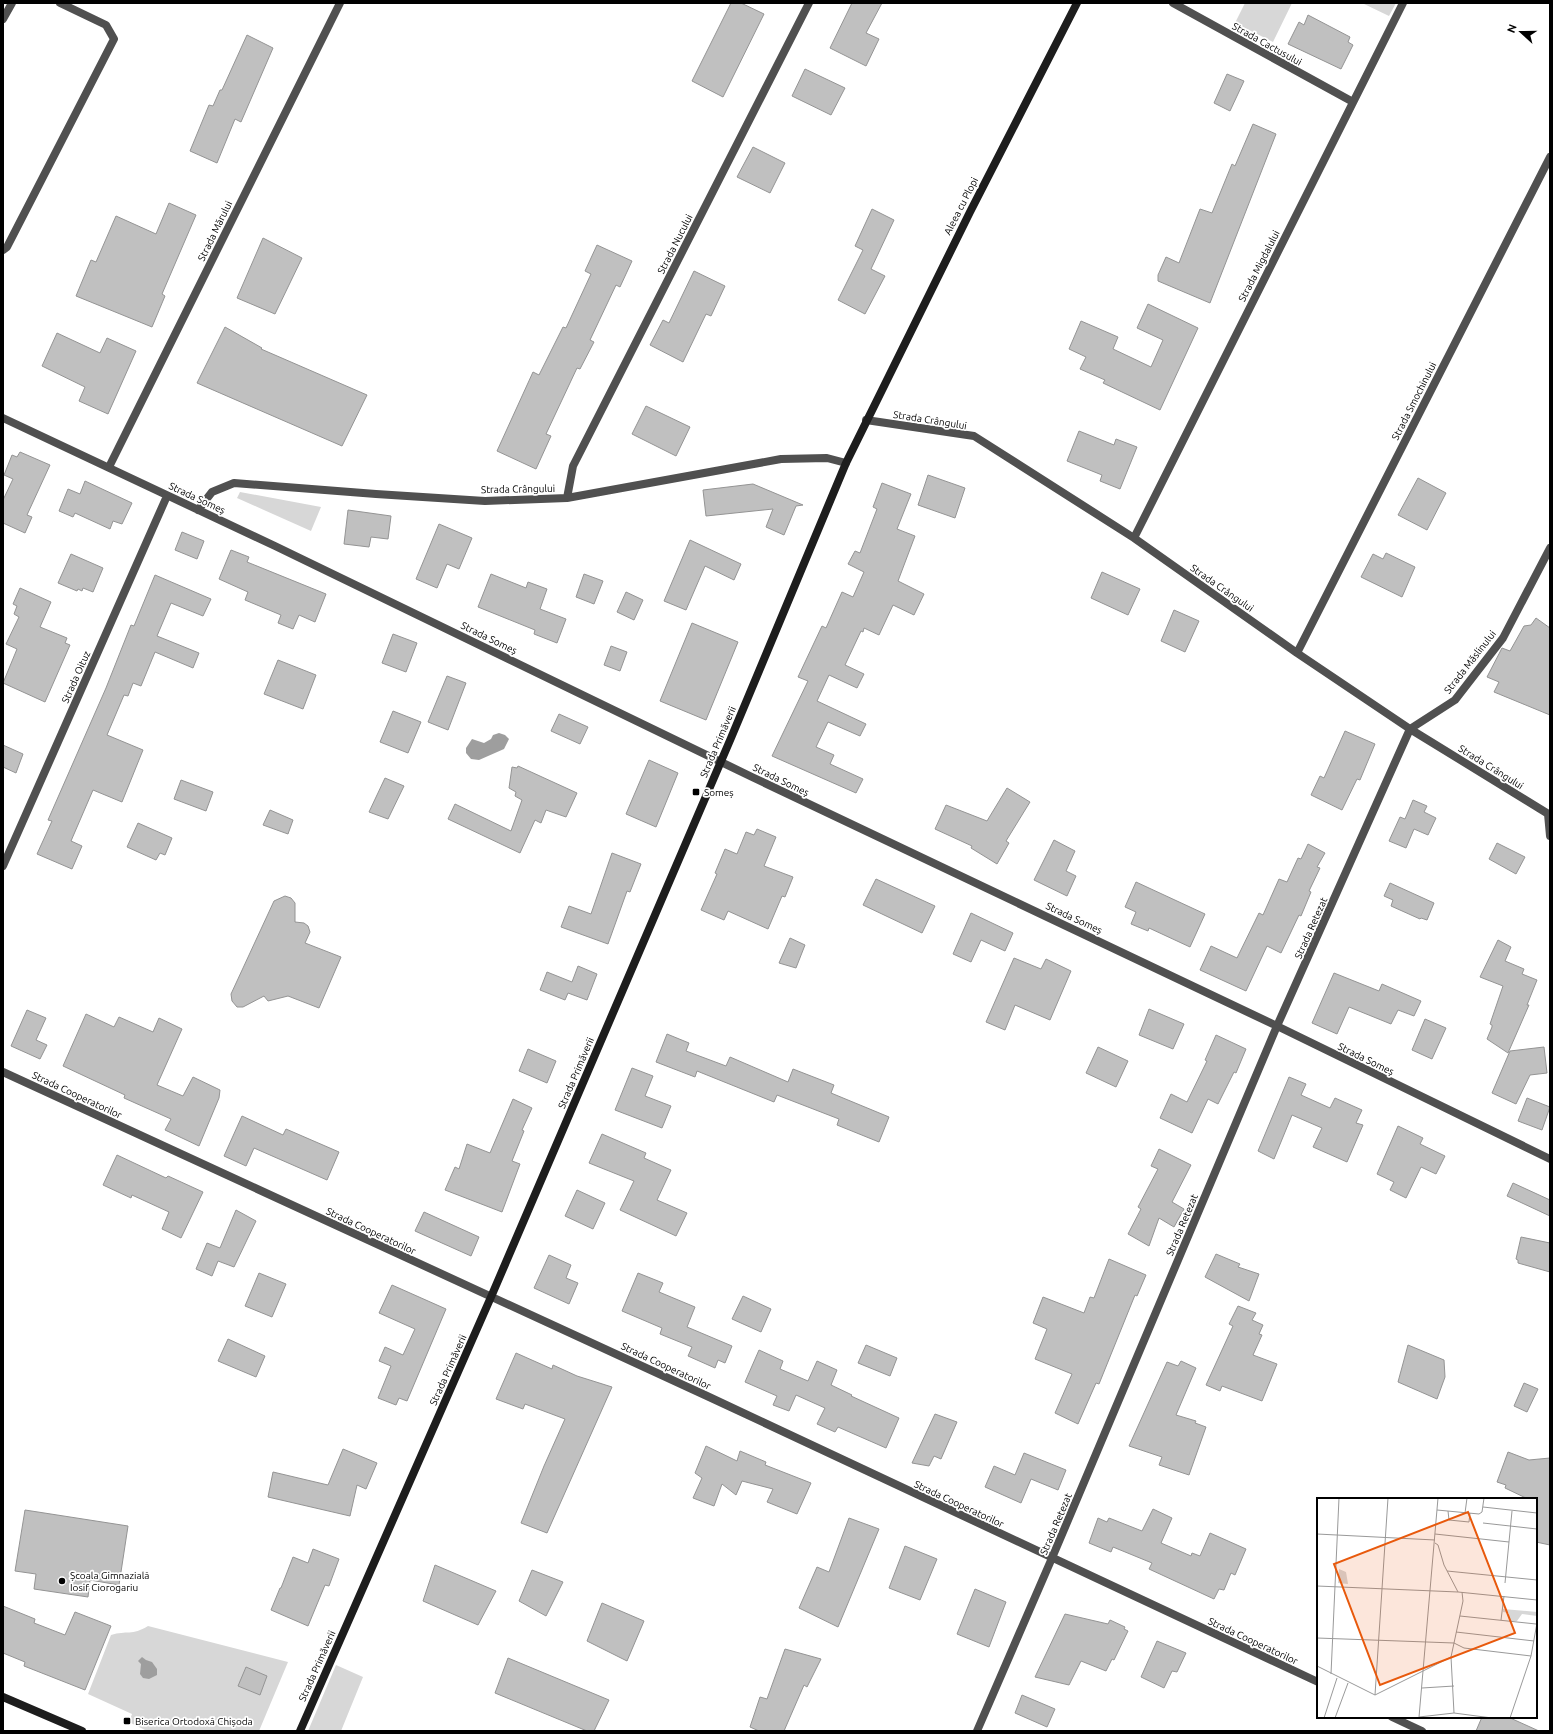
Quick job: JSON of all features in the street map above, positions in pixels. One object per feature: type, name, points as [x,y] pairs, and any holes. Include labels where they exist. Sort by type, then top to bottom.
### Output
[{"type":"street","points":[[3,19],[12,3]]},
{"type":"street","points":[[3,250],[7,247],[114,39],[106,25],[60,3]]},
{"type":"street","name":"Strada Mărului","points":[[109,467],[340,3]]},
{"type":"street","name":"Strada Nucului","points":[[567,498],[573,466],[809,3]]},
{"type":"street","name":"Aleea cu Plopi","points":[[866,420],[1077,3]]},
{"type":"street","name":"Strada Cactusului","points":[[1173,3],[1353,102]]},
{"type":"street","name":"Strada Migdalului","points":[[1134,538],[1403,3]]},
{"type":"street","name":"Strada Smochinului","points":[[1297,653],[1550,157]]},
{"type":"street","name":"Strada Someș","points":[[3,418],[109,467],[721,761],[1278,1026],[1550,1159]]},
{"type":"street","name":"Strada Crângului","points":[[866,420],[974,436],[1134,538],[1297,653],[1410,730],[1549,815]]},
{"type":"street","name":"Strada Primăverii","points":[[300,1731],[491,1297],[721,761],[846,463],[866,420]]},
{"type":"street","name":"Strada Crângului","points":[[198,510],[212,492],[234,483],[484,501],[567,498],[781,459],[827,458],[846,463]]},
{"type":"street","name":"Strada Oituz","points":[[3,866],[167,496]]},
{"type":"street","name":"Strada Măslinului","points":[[1410,730],[1454,700],[1503,638],[1550,548]]},
{"type":"street","name":"Strada Retezat","points":[[977,1731],[1278,1026],[1410,730]]},
{"type":"street","points":[[1549,815],[1550,836]]},
{"type":"street","name":"Strada Cooperatorilor","points":[[3,1072],[491,1297],[1317,1682]]},
{"type":"street","points":[[3,1697],[82,1731]]},
{"type":"street","points":[[1394,1718],[1422,1731]]},
{"type":"shaded area","points":[[1245,3],[1292,3],[1273,42],[1235,23]]},
{"type":"shaded area","points":[[1362,3],[1396,3],[1389,16]]},
{"type":"shaded area","points":[[240,492],[321,507],[311,531],[237,498]]},
{"type":"shaded area","points":[[499,733],[505,735],[509,739],[504,749],[479,760],[471,759],[466,753],[466,748],[472,739],[484,743],[491,739],[493,735]]},
{"type":"shaded area","points":[[148,1626],[288,1662],[259,1731],[147,1731],[129,1722],[132,1714],[88,1694],[111,1635],[138,1631]]},
{"type":"shaded area","points":[[142,1657],[152,1662],[157,1669],[157,1675],[149,1679],[143,1678],[140,1674],[141,1664],[138,1661]]},
{"type":"shaded area","points":[[336,1665],[363,1677],[341,1731],[308,1731]]},
{"type":"building","points":[[731,3],[741,3],[764,14],[723,97],[692,81]]},
{"type":"building","points":[[852,3],[882,3],[866,33],[879,39],[866,66],[830,48]]},
{"type":"building","points":[[1308,15],[1350,37],[1348,42],[1353,45],[1341,69],[1288,44],[1299,22],[1304,25]]},
{"type":"building","points":[[247,35],[273,48],[241,122],[235,119],[217,163],[190,151],[209,105],[213,106],[220,90],[222,90]]},
{"type":"building","points":[[805,69],[845,88],[831,115],[792,96]]},
{"type":"building","points":[[1227,74],[1244,81],[1230,111],[1214,103]]},
{"type":"building","points":[[1253,124],[1276,134],[1210,303],[1158,281],[1158,275],[1166,257],[1179,263],[1200,209],[1212,213],[1232,164],[1235,166]]},
{"type":"building","points":[[753,147],[785,163],[770,193],[737,177]]},
{"type":"building","points":[[169,203],[196,215],[162,294],[165,296],[152,327],[76,296],[91,260],[96,262],[116,216],[156,234]]},
{"type":"building","points":[[872,209],[894,220],[871,269],[885,276],[865,314],[838,300],[863,250],[855,246]]},
{"type":"building","points":[[263,238],[302,258],[275,314],[237,298]]},
{"type":"building","points":[[597,245],[632,261],[620,287],[616,285],[590,340],[594,342],[580,369],[577,368],[546,434],[551,436],[536,469],[497,451],[533,372],[539,375],[563,327],[566,328],[591,274],[585,271]]},
{"type":"building","points":[[694,271],[725,286],[711,316],[706,314],[683,362],[650,345],[663,320],[669,323]]},
{"type":"building","points":[[1148,304],[1198,328],[1160,410],[1103,383],[1105,380],[1080,369],[1086,357],[1069,349],[1081,321],[1118,337],[1113,349],[1151,367],[1163,340],[1137,328]]},
{"type":"building","points":[[225,327],[262,348],[261,349],[367,395],[342,446],[197,383]]},
{"type":"building","points":[[57,333],[100,353],[107,338],[136,351],[108,414],[79,401],[85,387],[42,366]]},
{"type":"building","points":[[646,406],[690,427],[676,456],[632,434]]},
{"type":"building","points":[[1079,431],[1114,445],[1116,439],[1137,447],[1120,489],[1100,481],[1102,475],[1067,461]]},
{"type":"building","points":[[20,452],[50,465],[27,515],[32,517],[25,533],[3,523],[3,500],[13,479],[4,475],[12,455],[17,457]]},
{"type":"building","points":[[928,475],[965,488],[955,518],[918,505]]},
{"type":"building","points":[[1418,478],[1446,493],[1427,530],[1398,515]]},
{"type":"building","points":[[85,481],[132,503],[122,524],[113,521],[110,529],[75,513],[73,517],[59,511],[68,489],[80,494]]},
{"type":"building","points":[[882,483],[911,494],[897,529],[915,536],[898,581],[924,594],[914,615],[893,605],[879,635],[864,628],[863,632],[861,631],[845,665],[864,674],[857,688],[829,675],[817,701],[866,724],[860,736],[828,722],[816,747],[834,755],[830,764],[863,779],[856,793],[772,756],[808,681],[798,677],[822,626],[826,628],[842,592],[853,597],[864,572],[848,564],[855,551],[860,553],[877,509],[873,507]]},
{"type":"building","points":[[753,484],[803,505],[796,506],[784,535],[766,527],[773,509],[706,516],[703,490]]},
{"type":"building","points":[[348,510],[391,516],[388,539],[371,537],[369,547],[344,544]]},
{"type":"building","points":[[439,524],[472,538],[459,569],[447,564],[437,588],[416,579]]},
{"type":"building","points":[[182,532],[204,541],[197,559],[175,550]]},
{"type":"building","points":[[690,540],[741,564],[734,580],[705,566],[686,610],[664,601]]},
{"type":"building","points":[[231,550],[249,557],[247,562],[326,594],[315,622],[299,615],[293,629],[278,623],[281,615],[245,600],[248,592],[219,579]]},
{"type":"building","points":[[1386,553],[1415,567],[1402,597],[1361,577],[1373,554],[1383,559]]},
{"type":"building","points":[[71,554],[103,568],[93,592],[83,588],[82,591],[78,589],[77,591],[58,583]]},
{"type":"building","points":[[1102,572],[1140,589],[1128,615],[1091,598]]},
{"type":"building","points":[[491,574],[526,588],[528,582],[547,589],[540,609],[566,619],[557,643],[534,634],[535,630],[478,607]]},
{"type":"building","points":[[584,574],[603,581],[594,604],[576,597]]},
{"type":"building","points":[[155,575],[211,599],[203,616],[171,603],[157,636],[199,653],[193,668],[155,652],[141,686],[133,683],[128,696],[124,695],[107,735],[143,750],[122,802],[93,790],[71,841],[82,846],[72,869],[37,854],[52,821],[48,820],[106,688],[131,625],[134,626]]},
{"type":"building","points":[[20,588],[51,602],[40,627],[67,638],[65,643],[70,645],[45,702],[3,683],[17,649],[6,644],[19,617],[14,614],[17,606],[13,604]]},
{"type":"building","points":[[626,592],[643,600],[634,620],[617,612]]},
{"type":"building","points":[[1174,610],[1199,621],[1185,652],[1161,641]]},
{"type":"building","points":[[1536,618],[1550,628],[1550,715],[1494,692],[1499,682],[1487,677],[1502,648],[1510,651],[1524,626],[1531,625]]},
{"type":"building","points":[[692,623],[738,642],[706,720],[660,701]]},
{"type":"building","points":[[393,634],[417,643],[406,672],[382,663]]},
{"type":"building","points":[[611,646],[627,652],[620,671],[604,665]]},
{"type":"building","points":[[278,660],[316,675],[303,709],[264,694]]},
{"type":"building","points":[[447,676],[466,683],[448,730],[428,722]]},
{"type":"building","points":[[393,711],[421,722],[408,753],[380,742]]},
{"type":"building","points":[[559,714],[588,727],[580,744],[551,731]]},
{"type":"building","points":[[1345,731],[1375,744],[1360,780],[1357,779],[1342,810],[1311,795],[1320,776],[1324,778]]},
{"type":"building","points":[[3,745],[23,754],[16,773],[3,767]]},
{"type":"building","points":[[649,760],[678,773],[656,827],[626,814]]},
{"type":"building","points":[[518,766],[577,793],[566,817],[546,810],[541,823],[535,820],[520,853],[448,819],[455,804],[511,831],[522,800],[515,796],[516,792],[509,788],[512,767],[517,768]]},
{"type":"building","points":[[385,778],[404,786],[388,819],[369,812]]},
{"type":"building","points":[[181,780],[213,792],[206,811],[174,799]]},
{"type":"building","points":[[1007,788],[1030,802],[1006,841],[1009,843],[997,864],[971,848],[972,846],[935,829],[946,805],[987,821]]},
{"type":"building","points":[[1413,800],[1427,806],[1424,812],[1436,818],[1428,835],[1414,829],[1406,848],[1389,841],[1400,817],[1405,819]]},
{"type":"building","points":[[270,810],[293,820],[288,834],[263,825]]},
{"type":"building","points":[[138,823],[172,838],[165,855],[160,853],[156,860],[127,847]]},
{"type":"building","points":[[757,829],[776,837],[764,866],[793,877],[785,897],[782,896],[768,929],[728,911],[724,920],[701,910],[717,874],[715,873],[725,849],[737,854],[746,832],[754,835]]},
{"type":"building","points":[[1054,840],[1075,851],[1066,871],[1076,876],[1067,896],[1034,880]]},
{"type":"building","points":[[1497,843],[1525,857],[1516,874],[1489,859]]},
{"type":"building","points":[[1308,844],[1325,853],[1317,867],[1320,868],[1309,891],[1311,892],[1301,916],[1299,915],[1281,953],[1267,946],[1246,991],[1200,970],[1211,946],[1237,958],[1259,913],[1263,915],[1279,879],[1287,882],[1298,858],[1301,859]]},
{"type":"building","points":[[612,853],[641,864],[630,892],[627,891],[608,944],[561,927],[569,906],[591,914]]},
{"type":"building","points":[[876,879],[935,906],[922,933],[863,905]]},
{"type":"building","points":[[1136,882],[1205,914],[1190,947],[1149,928],[1148,931],[1131,924],[1136,912],[1125,907]]},
{"type":"building","points":[[1390,883],[1434,903],[1427,920],[1420,919],[1391,906],[1393,900],[1384,896]]},
{"type":"building","points":[[285,896],[291,898],[295,903],[295,922],[304,923],[308,926],[310,932],[305,943],[341,957],[319,1008],[288,996],[268,1001],[264,996],[243,1007],[237,1007],[232,1001],[231,994],[274,901]]},
{"type":"building","points":[[971,913],[1013,933],[1005,951],[981,940],[971,962],[953,954]]},
{"type":"building","points":[[790,938],[805,945],[796,968],[779,963]]},
{"type":"building","points":[[1498,940],[1511,947],[1505,961],[1524,969],[1522,974],[1537,980],[1527,1005],[1529,1005],[1508,1053],[1487,1039],[1492,1027],[1490,1024],[1503,986],[1480,977]]},
{"type":"building","points":[[1014,958],[1041,969],[1046,959],[1071,971],[1050,1020],[1015,1005],[1005,1030],[986,1022]]},
{"type":"building","points":[[578,966],[597,974],[587,1000],[568,993],[565,1000],[540,990],[547,972],[572,982]]},
{"type":"building","points":[[1334,973],[1379,991],[1382,984],[1421,1001],[1414,1016],[1398,1010],[1391,1024],[1349,1007],[1337,1034],[1312,1023]]},
{"type":"building","points":[[1149,1009],[1184,1024],[1173,1049],[1139,1035]]},
{"type":"building","points":[[27,1010],[46,1018],[36,1040],[47,1045],[40,1059],[11,1046]]},
{"type":"building","points":[[86,1014],[114,1027],[119,1017],[153,1032],[159,1018],[182,1029],[157,1085],[183,1096],[193,1077],[220,1090],[219,1098],[199,1146],[165,1130],[171,1119],[124,1098],[125,1095],[63,1066]]},
{"type":"building","points":[[1425,1019],[1446,1028],[1432,1059],[1412,1050]]},
{"type":"building","points":[[667,1034],[689,1043],[686,1051],[726,1066],[730,1057],[788,1082],[793,1069],[834,1085],[831,1093],[889,1117],[879,1142],[837,1125],[839,1119],[777,1095],[774,1102],[697,1071],[695,1077],[656,1062]]},
{"type":"building","points":[[1216,1035],[1246,1049],[1236,1073],[1234,1072],[1218,1104],[1208,1099],[1192,1133],[1160,1118],[1171,1094],[1187,1102],[1207,1061],[1205,1060]]},
{"type":"building","points":[[1098,1047],[1128,1061],[1116,1087],[1086,1073]]},
{"type":"building","points":[[1544,1047],[1547,1073],[1530,1075],[1516,1104],[1492,1093],[1510,1051]]},
{"type":"building","points":[[528,1049],[556,1061],[547,1083],[519,1071]]},
{"type":"building","points":[[632,1068],[653,1076],[645,1096],[671,1106],[662,1128],[615,1110]]},
{"type":"building","points":[[1289,1077],[1306,1084],[1301,1095],[1330,1108],[1335,1098],[1362,1110],[1356,1123],[1363,1125],[1347,1162],[1313,1147],[1322,1128],[1292,1115],[1274,1159],[1258,1151]]},
{"type":"building","points":[[1527,1098],[1550,1107],[1542,1130],[1518,1121]]},
{"type":"building","points":[[513,1099],[532,1108],[522,1130],[524,1131],[512,1161],[520,1164],[502,1212],[445,1190],[455,1167],[459,1169],[467,1144],[490,1153]]},
{"type":"building","points":[[242,1116],[283,1135],[286,1129],[339,1152],[327,1180],[254,1148],[246,1166],[224,1156]]},
{"type":"building","points":[[1398,1126],[1423,1138],[1420,1144],[1445,1156],[1436,1174],[1421,1167],[1406,1198],[1390,1190],[1394,1182],[1377,1174]]},
{"type":"building","points":[[602,1134],[646,1153],[644,1158],[671,1170],[657,1200],[687,1213],[676,1236],[620,1210],[634,1181],[589,1163]]},
{"type":"building","points":[[1159,1149],[1191,1165],[1172,1202],[1184,1209],[1174,1227],[1159,1218],[1149,1246],[1128,1234],[1141,1209],[1138,1207],[1158,1169],[1151,1166]]},
{"type":"building","points":[[117,1155],[166,1178],[168,1176],[203,1192],[181,1238],[162,1229],[169,1212],[132,1195],[131,1198],[103,1185]]},
{"type":"building","points":[[1513,1183],[1550,1200],[1550,1216],[1507,1196]]},
{"type":"building","points":[[577,1190],[605,1203],[593,1229],[565,1216]]},
{"type":"building","points":[[236,1210],[256,1221],[234,1267],[218,1261],[212,1276],[196,1269],[207,1243],[220,1248]]},
{"type":"building","points":[[424,1212],[479,1237],[471,1256],[415,1231]]},
{"type":"building","points":[[1521,1237],[1550,1243],[1550,1272],[1518,1263],[1518,1260],[1516,1259]]},
{"type":"building","points":[[1216,1254],[1240,1264],[1238,1267],[1259,1274],[1249,1301],[1205,1277]]},
{"type":"building","points":[[549,1255],[571,1265],[566,1278],[578,1283],[569,1304],[534,1288]]},
{"type":"building","points":[[1109,1259],[1146,1275],[1137,1296],[1135,1295],[1099,1384],[1096,1383],[1078,1424],[1055,1413],[1072,1374],[1035,1359],[1047,1329],[1033,1323],[1043,1297],[1084,1313],[1090,1297],[1094,1298]]},
{"type":"building","points":[[259,1273],[286,1284],[272,1317],[245,1306]]},
{"type":"building","points":[[638,1273],[663,1283],[659,1292],[695,1307],[687,1327],[732,1346],[725,1363],[718,1360],[715,1368],[688,1356],[692,1347],[660,1334],[662,1328],[622,1311]]},
{"type":"building","points":[[392,1285],[446,1309],[407,1401],[399,1398],[396,1405],[378,1398],[391,1366],[379,1361],[385,1347],[403,1355],[415,1329],[379,1313]]},
{"type":"building","points":[[743,1296],[771,1309],[761,1332],[732,1319]]},
{"type":"building","points":[[1238,1306],[1256,1313],[1252,1320],[1263,1325],[1259,1334],[1262,1335],[1253,1355],[1277,1364],[1262,1401],[1222,1386],[1220,1391],[1206,1385],[1233,1326],[1229,1324]]},
{"type":"building","points":[[228,1339],[265,1356],[256,1377],[218,1361]]},
{"type":"building","points":[[866,1345],[897,1358],[890,1376],[858,1363]]},
{"type":"building","points":[[1408,1345],[1444,1360],[1445,1377],[1437,1399],[1398,1382]]},
{"type":"building","points":[[759,1350],[783,1361],[780,1369],[808,1381],[817,1361],[837,1370],[831,1385],[899,1418],[886,1448],[838,1427],[835,1432],[817,1424],[825,1408],[796,1395],[789,1411],[773,1405],[777,1396],[745,1382]]},
{"type":"building","points":[[516,1353],[552,1369],[553,1365],[577,1376],[612,1387],[547,1533],[521,1523],[565,1419],[525,1404],[523,1409],[496,1399]]},
{"type":"building","points":[[1181,1361],[1196,1368],[1176,1415],[1196,1421],[1195,1423],[1206,1427],[1189,1475],[1159,1465],[1162,1457],[1129,1446],[1167,1362],[1178,1366]]},
{"type":"building","points":[[1524,1383],[1538,1389],[1527,1412],[1514,1406]]},
{"type":"building","points":[[935,1414],[957,1422],[941,1459],[934,1456],[929,1466],[912,1463]]},
{"type":"building","points":[[706,1446],[737,1461],[740,1451],[766,1462],[765,1465],[811,1483],[797,1514],[767,1502],[773,1489],[742,1481],[736,1495],[722,1484],[714,1506],[693,1498],[702,1478],[695,1473]]},
{"type":"building","points":[[343,1449],[377,1463],[366,1489],[357,1485],[350,1516],[268,1497],[273,1472],[328,1485]]},
{"type":"building","points":[[1508,1452],[1529,1460],[1550,1458],[1550,1545],[1537,1542],[1537,1498],[1526,1498],[1505,1488],[1506,1485],[1497,1482]]},
{"type":"building","points":[[1024,1453],[1066,1470],[1058,1490],[1031,1479],[1021,1503],[985,1487],[994,1466],[1015,1475]]},
{"type":"building","points":[[1153,1509],[1172,1518],[1161,1543],[1191,1556],[1192,1553],[1200,1556],[1210,1533],[1246,1549],[1235,1575],[1231,1573],[1224,1590],[1219,1589],[1214,1599],[1149,1569],[1152,1563],[1113,1547],[1111,1552],[1089,1543],[1098,1518],[1107,1522],[1109,1518],[1142,1531]]},
{"type":"building","points":[[25,1510],[128,1526],[119,1585],[90,1580],[88,1597],[34,1589],[36,1574],[15,1571]]},
{"type":"building","points":[[849,1518],[879,1529],[838,1627],[799,1608],[817,1567],[829,1572]]},
{"type":"building","points":[[905,1546],[937,1559],[920,1600],[889,1588]]},
{"type":"building","points":[[313,1549],[339,1559],[329,1586],[325,1585],[308,1626],[271,1610],[293,1557],[308,1563]]},
{"type":"building","points":[[435,1565],[496,1591],[478,1625],[423,1601]]},
{"type":"building","points":[[532,1570],[563,1582],[546,1616],[519,1601]]},
{"type":"building","points":[[975,1589],[1006,1602],[989,1647],[957,1634]]},
{"type":"building","points":[[602,1603],[644,1621],[627,1661],[587,1641]]},
{"type":"building","points":[[3,1606],[35,1619],[34,1623],[65,1635],[75,1612],[111,1626],[85,1690],[24,1666],[25,1662],[3,1653]]},
{"type":"building","points":[[1065,1614],[1108,1624],[1110,1620],[1125,1627],[1124,1629],[1128,1631],[1114,1660],[1112,1659],[1106,1671],[1081,1661],[1069,1685],[1035,1677]]},
{"type":"building","points":[[1157,1641],[1186,1653],[1177,1672],[1172,1671],[1164,1688],[1141,1677]]},
{"type":"building","points":[[785,1649],[821,1659],[807,1687],[804,1685],[784,1731],[759,1731],[750,1727],[760,1697],[767,1699]]},
{"type":"building","points":[[508,1658],[609,1700],[594,1731],[587,1731],[495,1693]]},
{"type":"building","points":[[246,1667],[267,1676],[260,1695],[238,1686]]},
{"type":"building","points":[[1022,1695],[1055,1709],[1047,1727],[1015,1713]]},
{"type":"building","points":[[1482,1718],[1510,1718],[1539,1731],[1476,1731]]},
{"type":"place","name":"Someș","points":[[696,792]]},
{"type":"place","name":"Școala Gimnazială Iosif Ciorogariu","points":[[62,1581]]},
{"type":"place","name":"Biserica Ortodoxă Chișoda","points":[[127,1721]]}]
